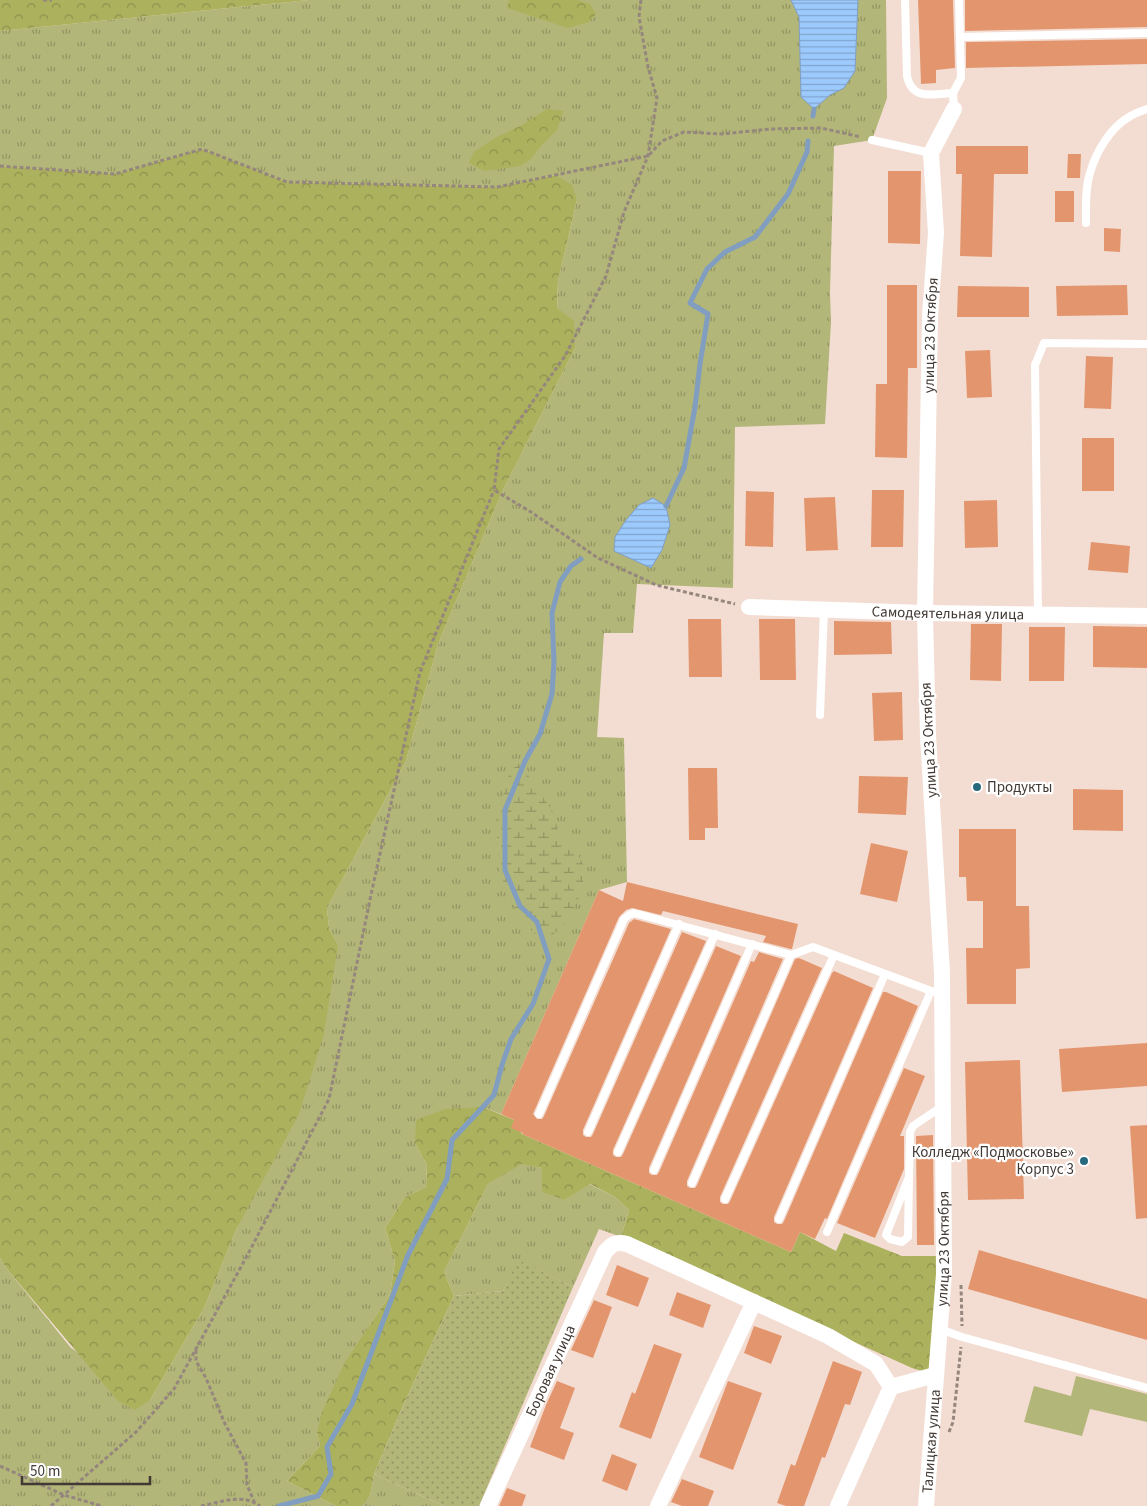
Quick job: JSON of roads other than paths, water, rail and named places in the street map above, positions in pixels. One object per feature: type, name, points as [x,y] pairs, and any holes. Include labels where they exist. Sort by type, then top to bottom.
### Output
[{"type":"street","points":[[931,153],[953,101]]},
{"type":"street","name":"улица 23 Октября","points":[[931,153],[936,233],[930,316],[924,613],[937,993],[943,1106],[944,1274],[935,1375]]},
{"type":"street","name":"Самодеятельная улица","points":[[749,607],[924,613],[1147,616]]},
{"type":"street","name":"Боровая улица","points":[[488,1506],[605,1252],[611,1244],[618,1242],[627,1244],[754,1302]]},
{"type":"street","points":[[658,1506],[754,1302],[828,1336],[868,1359],[876,1364],[891,1386]]},
{"type":"street","points":[[891,1386],[935,1375]]},
{"type":"street","name":"Талицкая улица","points":[[926,1506],[935,1375]]},
{"type":"street","points":[[838,1506],[891,1386]]},
{"type":"lane","points":[[905,0],[907,76],[909,85],[915,92],[953,101],[961,78],[959,0]]},
{"type":"lane","points":[[960,37],[1147,33]]},
{"type":"lane","points":[[1086,223],[1086,194],[1090,173],[1098,155],[1112,130],[1129,117],[1147,108]]},
{"type":"lane","points":[[872,140],[931,153]]},
{"type":"lane","points":[[1038,614],[1035,365],[1044,343],[1147,344]]},
{"type":"lane","points":[[820,715],[824,610]]},
{"type":"lane","points":[[539,1114],[624,919],[634,913],[791,955],[813,947],[937,993],[826,1232]]},
{"type":"lane","points":[[588,1132],[679,924]]},
{"type":"lane","points":[[618,1152],[715,934]]},
{"type":"lane","points":[[654,1170],[752,944]]},
{"type":"lane","points":[[692,1183],[791,955]]},
{"type":"lane","points":[[725,1199],[834,955]]},
{"type":"lane","points":[[779,1219],[886,974]]},
{"type":"lane","points":[[909,1177],[886,1233],[887,1237],[892,1240],[902,1242],[908,1237],[910,1132],[914,1126],[943,1106]]},
{"type":"lane","points":[[940,1330],[1147,1388]]},
{"type":"water","points":[[791,0],[858,0],[855,71],[844,88],[830,95],[814,109],[801,97],[799,17]]},
{"type":"water","points":[[653,498],[666,506],[670,525],[662,550],[651,568],[614,551],[615,537],[626,520],[639,505]]},
{"type":"waterway","points":[[813,116],[814,109]]},
{"type":"waterway","points":[[666,506],[684,468],[708,314],[690,303],[707,269],[725,252],[755,237],[788,194],[807,152],[808,141]]},
{"type":"waterway","points":[[279,1506],[318,1496],[331,1474],[327,1447],[352,1404],[408,1255],[447,1179],[452,1140],[494,1095],[511,1039],[533,1004],[549,959],[537,922],[520,906],[505,870],[505,810],[525,761],[540,734],[552,694],[554,662],[552,613],[560,582],[571,566],[581,559]]},
{"type":"place","name":"Продукты","points":[[977,787]]},
{"type":"place","name":"Колледж «Подмосковье» Корпус 3","points":[[1084,1161]]}]
